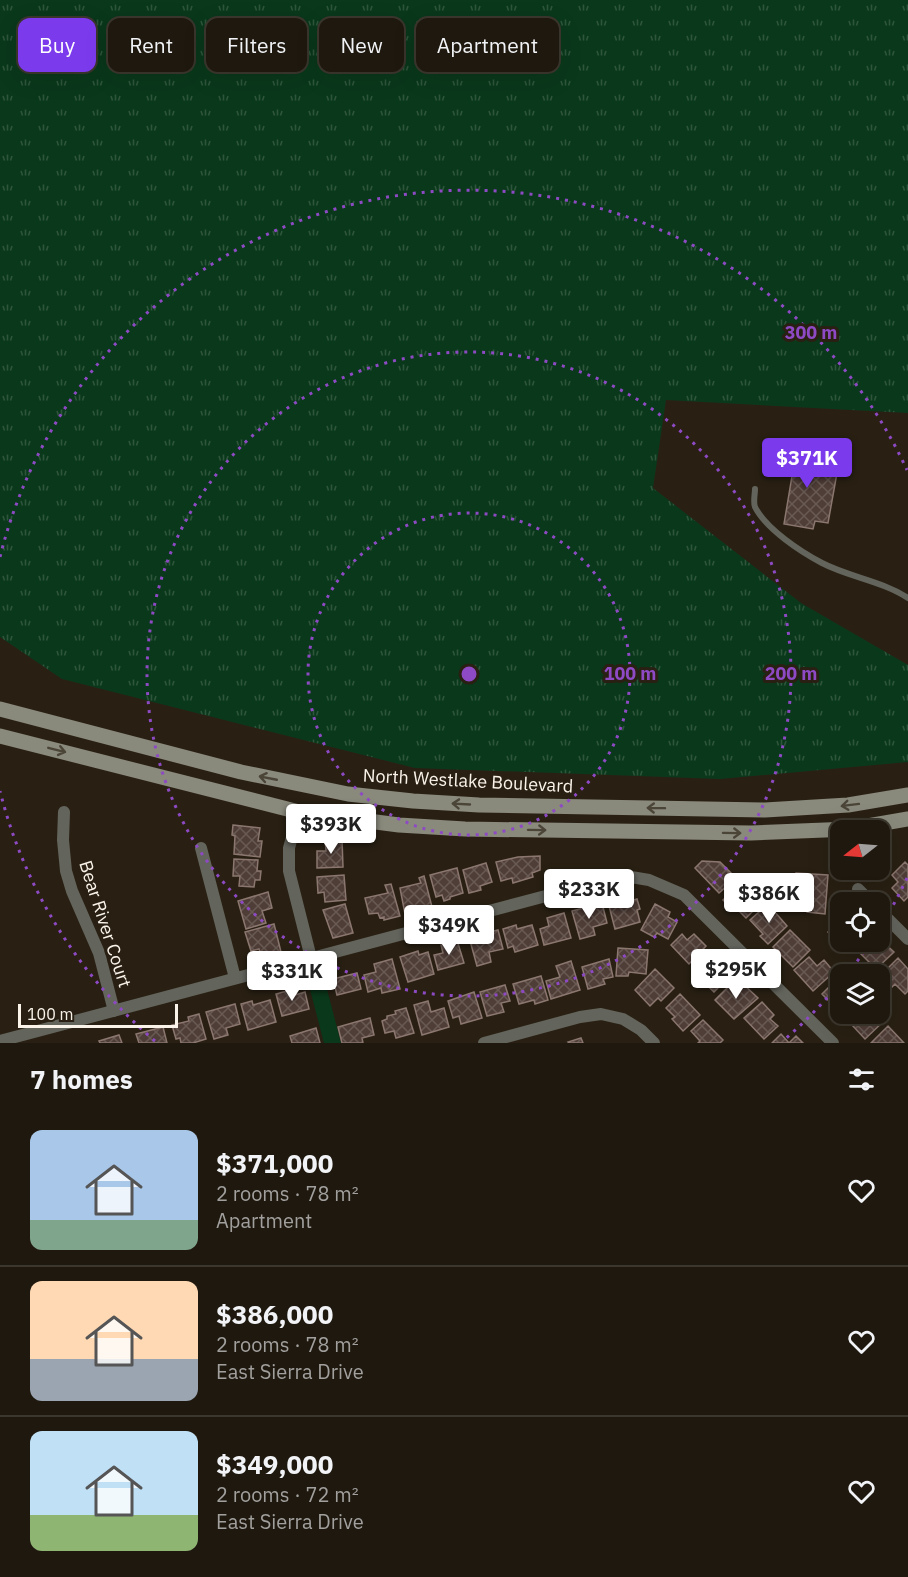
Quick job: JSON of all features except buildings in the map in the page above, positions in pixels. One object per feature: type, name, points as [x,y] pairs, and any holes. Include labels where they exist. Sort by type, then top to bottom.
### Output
[{"type":"main road","name":"North Westlake Boulevard","points":[[0,709],[241,772],[348,794],[413,801],[491,805],[765,810],[848,806],[908,795]]},
{"type":"main road","points":[[0,736],[299,812],[399,825],[751,833],[850,830],[908,819]]},
{"type":"street","name":"Bear River Court","points":[[64,812],[63,840],[66,870],[72,891],[99,953],[114,1011]]},
{"type":"street","points":[[299,812],[289,848],[289,871],[311,958]]},
{"type":"street","points":[[201,848],[235,978]]},
{"type":"street","points":[[0,1041],[610,879],[632,878],[648,880],[684,895],[833,1043]]},
{"type":"street","points":[[858,889],[861,892]]},
{"type":"street","points":[[890,921],[908,939]]},
{"type":"street","points":[[484,1043],[580,1017],[601,1014],[622,1019],[641,1030],[654,1043]]},
{"type":"lane","points":[[755,489],[754,505],[784,539],[822,564],[879,584],[908,598]]},
{"type":"green space","points":[[0,0],[908,0],[908,413],[666,400],[653,488],[801,603],[908,665],[908,762],[720,779],[415,768],[62,679],[0,637]]},
{"type":"green space","points":[[322,970],[341,1043],[324,1043],[306,974]]}]
